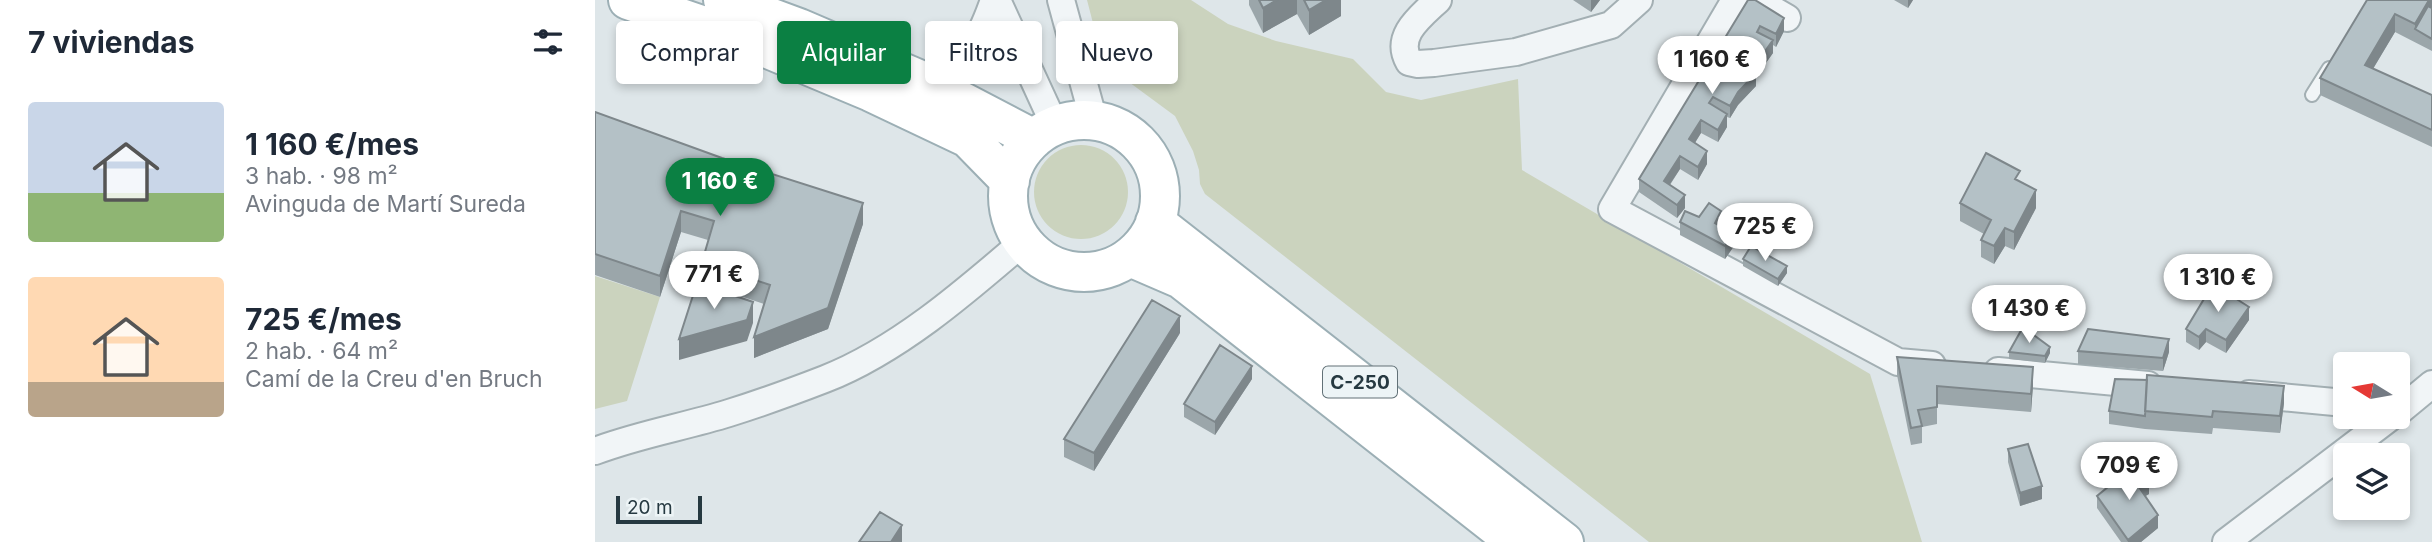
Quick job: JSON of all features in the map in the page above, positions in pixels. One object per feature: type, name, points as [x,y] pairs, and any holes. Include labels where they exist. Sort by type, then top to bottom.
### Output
[{"type":"main road","points":[[628,0],[754,43],[871,92],[968,138],[1010,181]]},
{"type":"main road","points":[[723,0],[799,28],[925,82]]},
{"type":"main road","points":[[930,84],[1045,132]]},
{"type":"main road","points":[[1075,121],[1094,121],[1126,133],[1143,148],[1154,167],[1160,189],[1156,222],[1145,242],[1130,257],[1106,270],[1080,273],[1067,271],[1043,261],[1023,242],[1014,227],[1009,209],[1010,181],[1018,158],[1045,132],[1075,121]]},
{"type":"main road","name":"C-250","points":[[1156,222],[1564,542]]},
{"type":"main road","name":"C-250","points":[[1130,257],[1181,279],[1516,542]]},
{"type":"street","points":[[987,21],[996,0]]},
{"type":"street","points":[[996,0],[1045,132]]},
{"type":"street","points":[[1061,0],[1094,121]]},
{"type":"street","points":[[1438,0],[1406,36],[1403,46],[1409,62],[1418,64],[1516,52],[1611,25],[1639,0]]},
{"type":"street","points":[[1735,0],[1612,209],[1898,362],[1952,367]]},
{"type":"street","points":[[1756,0],[1787,18]]},
{"type":"street","points":[[595,450],[632,436],[728,413],[828,378],[892,345],[960,295],[1023,242]]},
{"type":"street","points":[[1979,369],[2169,387]]},
{"type":"street","points":[[2410,401],[2432,384]]},
{"type":"street","points":[[2223,392],[2333,402]]},
{"type":"street","points":[[2226,542],[2374,429]]},
{"type":"lane","points":[[2312,95],[2334,59]]},
{"type":"green space","points":[[1087,0],[1191,0],[1228,24],[1276,41],[1353,59],[1386,92],[1421,100],[1518,79],[1522,170],[1870,374],[1922,542],[1649,542],[1205,194],[1200,184],[1193,151],[1175,116],[1132,84],[1178,84],[1178,21],[1092,21]]},
{"type":"green space","points":[[1081,145],[1099,149],[1114,159],[1124,174],[1128,192],[1124,210],[1114,225],[1099,235],[1081,239],[1063,235],[1048,225],[1038,210],[1034,192],[1038,174],[1048,159],[1063,149]]},
{"type":"green space","points":[[595,276],[660,297],[627,401],[595,409]]},
{"type":"building","points":[[1259,0],[1277,0],[1263,8]]},
{"type":"building","points":[[1304,0],[1326,0],[1309,10]]},
{"type":"building","points":[[1748,0],[1755,0],[1784,18],[1776,34],[1760,26],[1757,32],[1773,40],[1763,54],[1746,48],[1739,63],[1756,73],[1738,92],[1730,106],[1713,97],[1709,103],[1727,114],[1718,130],[1701,120],[1689,139],[1707,151],[1698,167],[1680,156],[1664,181],[1685,195],[1677,205],[1639,179]]},
{"type":"building","points":[[2367,0],[2429,0],[2415,24],[2395,14],[2365,65],[2432,95],[2432,130],[2320,78]]},
{"type":"building","points":[[2428,6],[2432,8],[2432,39],[2415,29]]},
{"type":"building","points":[[595,112],[722,158],[863,203],[828,308],[754,337],[770,285],[702,262],[714,221],[681,211],[660,276],[595,254]]},
{"type":"building","points":[[1986,153],[2020,171],[2015,179],[2036,190],[2014,232],[2005,228],[1994,246],[1981,240],[1991,220],[1960,203]]},
{"type":"building","points":[[1709,203],[1721,211],[1715,223],[1734,234],[1725,246],[1680,222],[1685,211],[1699,217]]},
{"type":"building","points":[[1751,246],[1787,266],[1778,279],[1743,259]]},
{"type":"building","points":[[697,283],[753,302],[747,320],[679,339]]},
{"type":"building","points":[[2213,284],[2249,307],[2226,340],[2206,329],[2199,337],[2186,329]]},
{"type":"building","points":[[1152,300],[1180,316],[1094,453],[1064,439]]},
{"type":"building","points":[[2023,327],[2050,347],[2045,356],[2009,352]]},
{"type":"building","points":[[2088,329],[2169,339],[2163,358],[2078,351]]},
{"type":"building","points":[[1220,345],[1252,366],[1215,422],[1184,404]]},
{"type":"building","points":[[1897,357],[2033,367],[2031,394],[1937,386],[1937,407],[1918,410],[1922,426],[1911,428]]},
{"type":"building","points":[[2147,375],[2284,386],[2280,416],[2213,411],[2212,417],[2145,411]]},
{"type":"building","points":[[2115,379],[2147,380],[2145,416],[2109,411]]},
{"type":"building","points":[[2028,444],[2042,486],[2020,493],[2008,449]]},
{"type":"building","points":[[2136,464],[2149,481],[2139,487],[2158,515],[2128,540],[2097,496]]},
{"type":"building","points":[[880,512],[902,525],[891,542],[859,542]]}]
